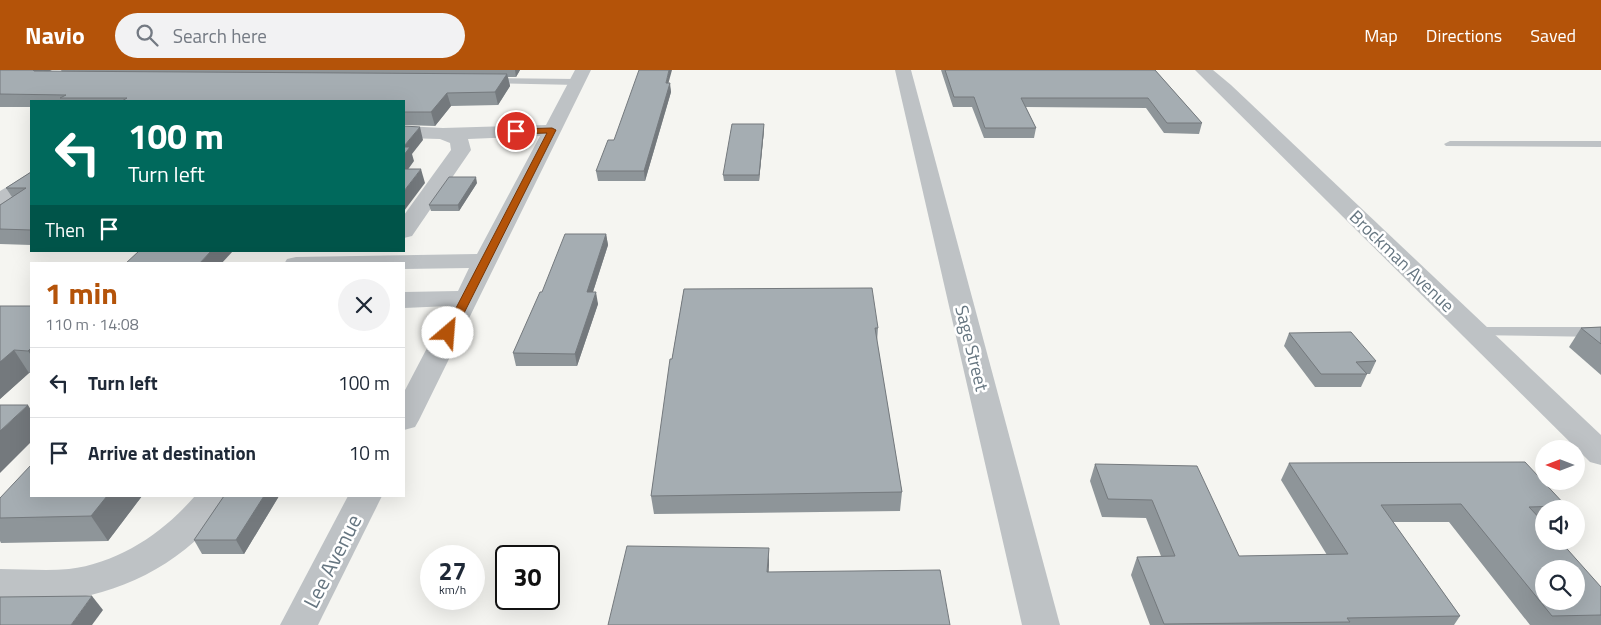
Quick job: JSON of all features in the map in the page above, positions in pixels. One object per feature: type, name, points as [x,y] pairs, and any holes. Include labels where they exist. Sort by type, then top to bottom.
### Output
[{"type":"street","name":"Sage Street","points":[[903,70],[1042,625]]},
{"type":"street","name":"Brockman Avenue","points":[[1203,70],[1233,96],[1601,454]]},
{"type":"street","points":[[405,418],[580,76]]},
{"type":"street","points":[[405,132],[443,134],[552,130]]},
{"type":"street","points":[[405,230],[461,150],[459,140],[443,134]]},
{"type":"street","points":[[0,200],[30,181]]},
{"type":"street","points":[[331,262],[384,259],[485,261]]},
{"type":"street","points":[[405,300],[466,298]]},
{"type":"street","points":[[0,584],[68,584],[105,577],[141,561],[174,540],[200,516],[214,497]]},
{"type":"street","name":"Lee Avenue","points":[[299,625],[364,497]]},
{"type":"lane","points":[[533,81],[540,70]]},
{"type":"lane","points":[[474,81],[533,81],[580,76]]},
{"type":"lane","points":[[1450,144],[1601,144]]},
{"type":"lane","points":[[1476,332],[1601,332]]},
{"type":"building","points":[[0,70],[507,74],[495,92],[447,93],[431,112],[405,112],[405,100],[124,100],[127,98],[60,98],[66,95],[0,94]]},
{"type":"building","points":[[639,70],[669,70],[666,83],[670,83],[644,171],[596,171],[608,140],[614,140]]},
{"type":"building","points":[[945,70],[1155,70],[1202,123],[1167,123],[1148,98],[1021,98],[1036,128],[985,128],[974,97],[954,97]]},
{"type":"building","points":[[732,124],[764,124],[759,175],[723,175]]},
{"type":"building","points":[[405,126],[420,127],[405,145]]},
{"type":"building","points":[[405,147],[410,147],[405,154]]},
{"type":"building","points":[[405,169],[421,169],[405,190]]},
{"type":"building","points":[[30,173],[30,230],[0,229],[0,205],[26,188],[6,188]]},
{"type":"building","points":[[449,177],[476,177],[458,205],[429,205]]},
{"type":"building","points":[[565,234],[606,234],[587,292],[596,292],[575,354],[513,353],[540,292],[542,292]]},
{"type":"building","points":[[138,252],[210,252],[201,262],[127,262]]},
{"type":"building","points":[[872,288],[878,328],[875,328],[902,492],[651,496],[670,359],[672,359],[684,289]]},
{"type":"building","points":[[0,306],[30,306],[30,349],[28,351],[14,350],[0,362]]},
{"type":"building","points":[[1601,327],[1601,344],[1581,328]]},
{"type":"building","points":[[1351,332],[1376,361],[1356,362],[1367,374],[1321,374],[1289,333]]},
{"type":"building","points":[[0,405],[28,405],[0,431]]},
{"type":"building","points":[[1525,462],[1535,473],[1535,490],[1551,490],[1560,500],[1535,500],[1535,507],[1529,507],[1535,513],[1535,550],[1568,550],[1577,560],[1535,560],[1535,595],[1461,504],[1381,505],[1460,616],[1347,618],[1350,622],[1164,624],[1137,557],[1175,556],[1152,500],[1108,499],[1095,464],[1197,466],[1239,556],[1348,554],[1289,463]]},
{"type":"building","points":[[30,466],[30,497],[106,497],[91,516],[0,518],[0,498]]},
{"type":"building","points":[[223,497],[263,497],[236,540],[194,540]]},
{"type":"building","points":[[627,546],[769,548],[767,572],[940,570],[950,625],[608,625]]},
{"type":"building","points":[[1585,569],[1601,587],[1601,615],[1552,616],[1547,610],[1585,610]]},
{"type":"building","points":[[92,596],[71,625],[0,625],[0,597]]},
{"type":"route","points":[[448,333],[552,130],[516,131]]}]
